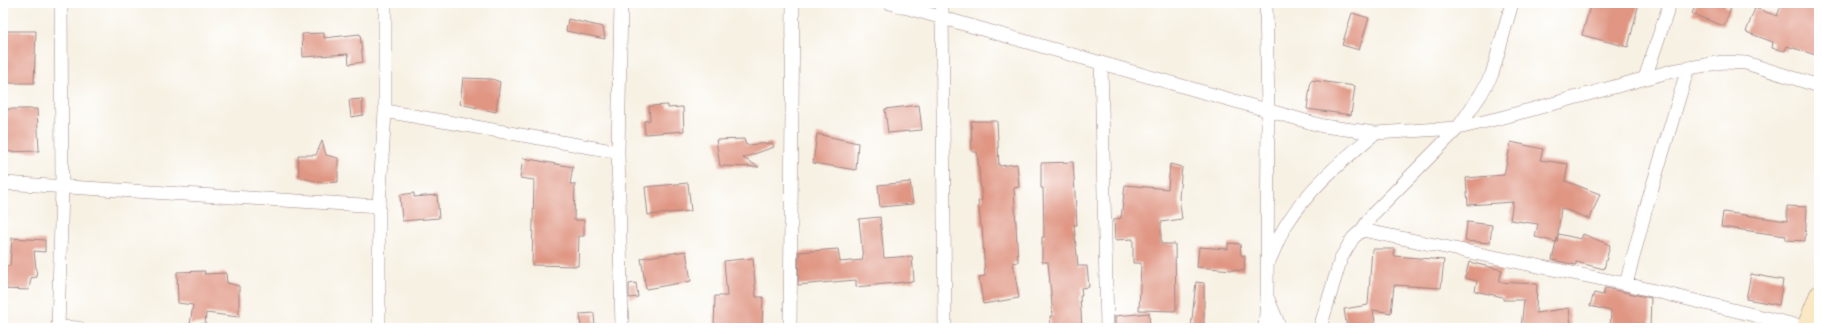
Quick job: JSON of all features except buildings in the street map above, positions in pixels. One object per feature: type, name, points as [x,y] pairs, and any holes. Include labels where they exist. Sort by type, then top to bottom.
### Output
[{"type":"main road","points":[[1807,328],[1819,295]]},
{"type":"street","points":[[60,3],[62,187],[58,327],[79,328]]},
{"type":"street","points":[[379,328],[379,206],[385,111],[385,3]]},
{"type":"street","points":[[621,3],[618,152],[622,328]]},
{"type":"street","points":[[790,328],[793,3]]},
{"type":"street","points":[[890,3],[1323,126],[1375,133],[1458,128],[1504,117],[1645,78],[1723,62],[1746,63],[1819,86]]},
{"type":"street","points":[[942,3],[945,328]]},
{"type":"street","points":[[1265,328],[1267,298],[1268,110],[1266,3]]},
{"type":"street","points":[[1320,328],[1341,258],[1353,238],[1362,230],[1372,215],[1458,128],[1481,94],[1492,74],[1512,3]]},
{"type":"street","points":[[1645,78],[1670,3]]},
{"type":"street","points":[[1101,63],[1107,328]]},
{"type":"street","points":[[1626,284],[1646,208],[1688,68]]},
{"type":"street","points":[[385,111],[618,152]]},
{"type":"street","points":[[1267,266],[1285,226],[1303,201],[1324,177],[1375,133]]},
{"type":"street","points":[[3,183],[379,206]]},
{"type":"street","points":[[1362,230],[1626,284],[1807,328]]},
{"type":"street","points":[[1267,298],[1280,328]]}]
